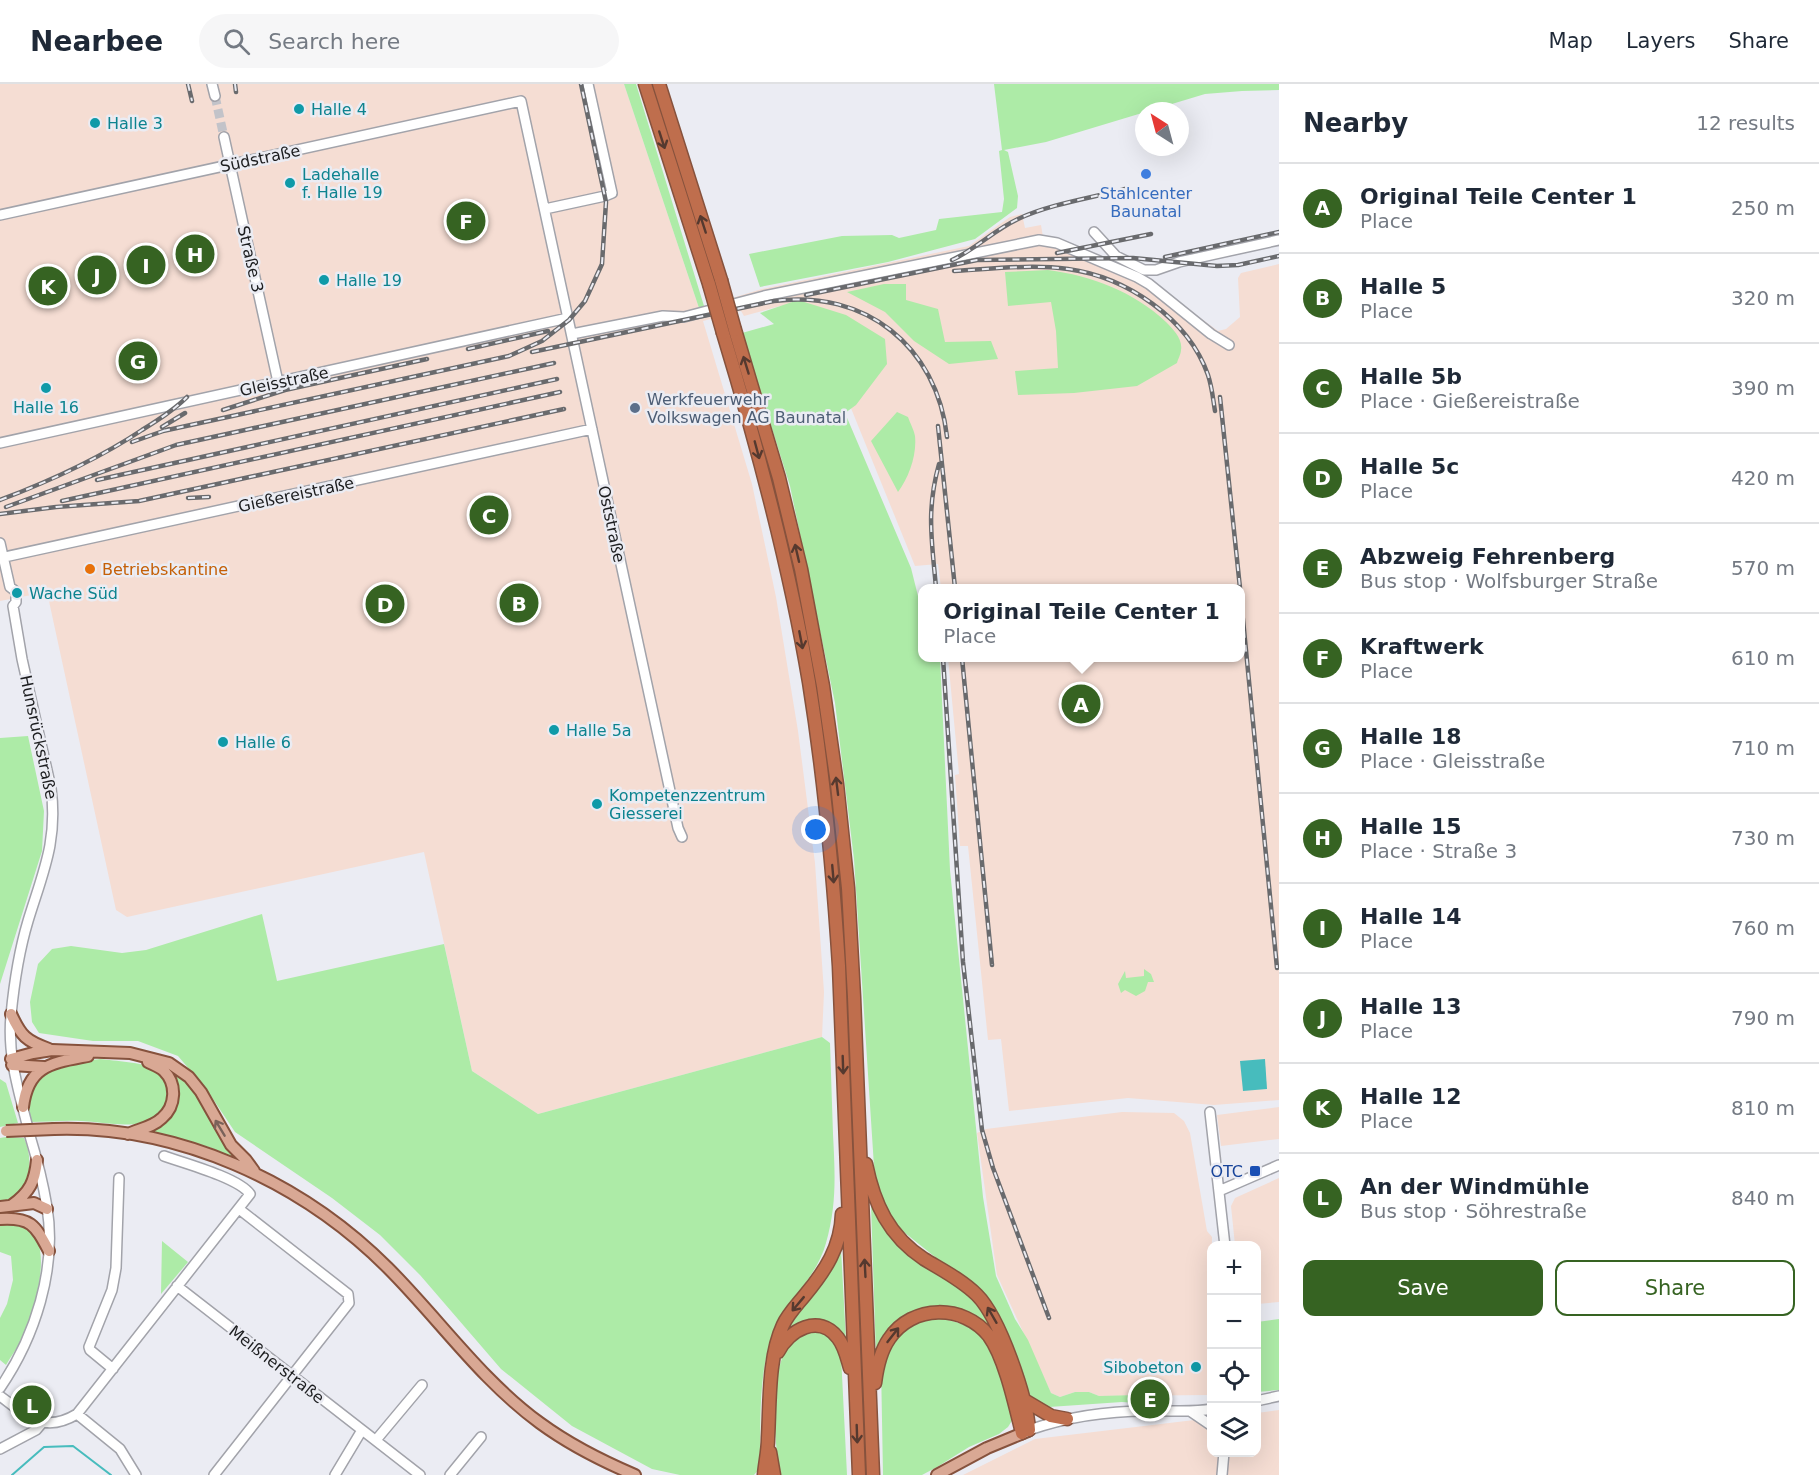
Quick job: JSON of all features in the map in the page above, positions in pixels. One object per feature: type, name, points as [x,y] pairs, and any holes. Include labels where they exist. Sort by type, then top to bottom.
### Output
[{"type":"highway","points":[[645,84],[715,282]]},
{"type":"highway","points":[[659,84],[729,331],[779,478],[801,569],[823,686],[837,784],[848,888],[873,1475]]},
{"type":"highway","points":[[729,331],[788,572],[809,681],[822,770],[836,914],[859,1475]]},
{"type":"highway","points":[[859,1122],[871,1187],[885,1220],[907,1246],[971,1290],[988,1308],[1000,1331],[1024,1400],[1026,1431]]},
{"type":"highway","points":[[769,1474],[770,1393],[783,1324],[831,1260],[840,1234],[842,1214],[849,1197]]},
{"type":"highway","points":[[870,1410],[880,1359],[893,1333],[918,1316],[934,1312],[950,1313],[974,1322],[994,1345],[1026,1431]]},
{"type":"highway","points":[[775,1358],[784,1342],[797,1329],[813,1325],[825,1328],[835,1334],[842,1344],[855,1394]]},
{"type":"highway","points":[[1024,1400],[1051,1416],[1067,1419]]},
{"type":"main road","points":[[11,1014],[26,1039],[52,1050]]},
{"type":"main road","points":[[12,1062],[52,1050],[130,1053],[169,1063],[189,1077],[201,1092],[231,1145],[256,1173]]},
{"type":"main road","points":[[23,1107],[27,1086],[32,1077],[44,1067],[57,1062],[89,1056],[130,1058],[147,1062],[163,1069],[172,1081],[174,1095],[170,1109],[163,1118],[151,1126],[128,1134]]},
{"type":"main road","points":[[12,1062],[44,1067]]},
{"type":"main road","points":[[3,1132],[74,1128],[128,1134],[172,1142],[256,1173],[306,1202],[353,1235],[388,1268],[507,1396],[540,1423],[584,1452],[635,1475]]},
{"type":"main road","points":[[12,1205],[24,1197],[32,1187],[37,1160]]},
{"type":"main road","points":[[0,1207],[34,1203],[47,1209]]},
{"type":"main road","points":[[0,1219],[30,1216],[47,1209]]},
{"type":"main road","points":[[19,1218],[37,1230],[49,1251]]},
{"type":"main road","points":[[937,1475],[987,1448],[1026,1431]]},
{"type":"street","points":[[212,84],[215,96]]},
{"type":"street","points":[[544,209],[609,195],[612,192],[588,84]]},
{"type":"street","name":"Oststraße","points":[[521,101],[676,821],[682,837]]},
{"type":"street","name":"Südstraße","points":[[0,215],[521,101]]},
{"type":"street","name":"Straße 3","points":[[224,137],[278,382]]},
{"type":"street","points":[[1094,232],[1116,256],[1144,270],[1156,270],[1179,262],[1279,240]]},
{"type":"street","points":[[572,334],[663,316],[684,317],[764,296],[1039,240],[1057,243],[1137,277],[1228,345]]},
{"type":"street","name":"Gleisstraße","points":[[0,443],[568,318]]},
{"type":"street","name":"Gießereistraße","points":[[2,558],[592,429]]},
{"type":"street","name":"Hunsrückstraße","points":[[0,543],[54,810],[51,849],[20,951],[11,1014],[12,1062],[47,1209],[49,1251],[39,1305],[29,1336],[16,1365],[0,1388]]},
{"type":"street","points":[[1210,1112],[1225,1241]]},
{"type":"street","points":[[0,1396],[42,1423],[52,1424],[64,1421],[77,1414],[250,1194],[224,1177],[164,1156]]},
{"type":"street","points":[[1219,1191],[1279,1165]]},
{"type":"street","points":[[113,1369],[89,1347],[112,1290],[116,1259],[119,1178]]},
{"type":"street","points":[[214,1475],[350,1299],[348,1294],[239,1209]]},
{"type":"street","name":"Meißnerstraße","points":[[177,1286],[420,1475]]},
{"type":"street","points":[[376,1440],[422,1385]]},
{"type":"street","points":[[1261,1400],[1279,1396]]},
{"type":"street","points":[[1026,1431],[1067,1419],[1126,1412],[1207,1409]]},
{"type":"street","points":[[1190,1411],[1207,1423]]},
{"type":"street","points":[[77,1414],[120,1449],[136,1475]]},
{"type":"street","points":[[0,1449],[36,1430],[42,1423]]},
{"type":"street","points":[[335,1475],[362,1430]]},
{"type":"street","points":[[450,1475],[481,1437]]},
{"type":"street","points":[[1222,1475],[1224,1457]]},
{"type":"shaded area","points":[[0,84],[624,84],[699,308],[762,289],[969,246],[1010,217],[1022,214],[1025,228],[1041,225],[1043,237],[1149,280],[1218,331],[1226,329],[1240,317],[1238,278],[1241,273],[1279,264],[1279,1100],[1214,1105],[1128,1098],[1009,1111],[1001,1039],[988,1040],[968,846],[960,846],[955,775],[959,774],[948,662],[1245,662],[1245,584],[940,584],[938,564],[915,566],[812,312],[800,305],[780,306],[744,316],[741,311],[703,321],[752,484],[776,597],[798,731],[815,863],[824,992],[822,1037],[538,1114],[472,1071],[424,852],[127,917],[116,910],[47,592],[0,601]]},
{"type":"shaded area","points":[[1279,1107],[1279,1139],[1221,1146],[1217,1115]]},
{"type":"shaded area","points":[[1122,1112],[1174,1113],[1184,1121],[1190,1133],[1207,1231],[1212,1237],[1212,1241],[1207,1241],[1207,1395],[1099,1396],[1089,1392],[1075,1392],[1060,1397],[1051,1393],[997,1275],[977,1133],[986,1129]]},
{"type":"shaded area","points":[[1279,1178],[1279,1302],[1261,1304],[1261,1241],[1235,1241],[1231,1206],[1235,1198]]},
{"type":"shaded area","points":[[1279,1410],[1279,1475],[963,1475],[1035,1439],[1207,1418],[1207,1457],[1261,1457],[1261,1412]]},
{"type":"green space","points":[[624,84],[636,84],[704,306],[699,308]]},
{"type":"green space","points":[[994,84],[1279,84],[1279,90],[1205,94],[1178,102],[1135,102],[1135,115],[1046,142],[1004,150],[1008,152],[1018,196],[1017,208],[975,239],[888,262],[760,287],[749,254],[842,236],[892,235],[899,238],[936,230],[939,219],[1002,212],[1004,199],[999,151],[1002,150]]},
{"type":"green space","points":[[1048,270],[1096,281],[1126,294],[1153,311],[1169,325],[1179,338],[1181,353],[1177,363],[1137,386],[1074,393],[1018,395],[1015,371],[1058,368],[1056,331],[1051,302],[1008,306],[1005,272]]},
{"type":"green space","points":[[884,284],[906,284],[906,300],[938,309],[945,342],[991,341],[998,359],[949,364],[914,341],[885,312],[847,292]]},
{"type":"green space","points":[[798,300],[846,315],[885,339],[887,364],[856,405],[845,413],[911,568],[918,596],[918,662],[940,662],[950,870],[983,1197],[996,1276],[1051,1393],[1060,1397],[1075,1392],[1089,1392],[1099,1396],[1137,1395],[1144,1397],[1136,1403],[1049,1407],[1033,1402],[1026,1392],[1008,1337],[997,1314],[984,1296],[890,1221],[876,1197],[854,859],[835,703],[790,486],[742,333],[774,324],[760,313]]},
{"type":"green space","points":[[897,412],[908,417],[915,443],[911,466],[898,492],[871,441]]},
{"type":"green space","points":[[28,736],[44,811],[42,851],[0,984],[0,738]]},
{"type":"green space","points":[[262,914],[277,981],[444,944],[472,1071],[538,1114],[822,1037],[830,1043],[835,1176],[830,1229],[822,1255],[782,1317],[770,1343],[761,1397],[760,1468],[754,1475],[680,1475],[652,1469],[572,1426],[501,1369],[420,1275],[380,1235],[332,1198],[235,1132],[207,1090],[178,1056],[138,1041],[93,1041],[39,1033],[32,1022],[30,1002],[38,964],[52,949],[71,946],[122,953],[146,950]]},
{"type":"green space","points":[[1144,969],[1151,974],[1154,982],[1148,982],[1145,991],[1136,996],[1125,990],[1121,993],[1118,984],[1125,971],[1126,978],[1144,976]]},
{"type":"green space","points":[[100,1059],[143,1065],[163,1075],[168,1083],[168,1100],[158,1115],[151,1120],[134,1124],[75,1121],[30,1122],[27,1105],[29,1092],[36,1081],[58,1068]]},
{"type":"green space","points":[[165,1066],[187,1080],[240,1160],[209,1147],[147,1132],[163,1126],[173,1116],[179,1098],[176,1080]]},
{"type":"green space","points":[[0,1079],[6,1083],[18,1123],[0,1127]]},
{"type":"green space","points":[[0,1138],[24,1138],[29,1167],[24,1185],[18,1193],[0,1203]]},
{"type":"green space","points":[[871,1205],[879,1222],[889,1234],[983,1307],[1003,1353],[986,1327],[922,1311],[876,1355]]},
{"type":"green space","points":[[0,1221],[27,1227],[35,1236],[40,1248],[41,1263],[40,1280],[32,1312],[21,1341],[6,1365],[0,1360],[0,1318],[7,1304],[13,1280],[11,1256],[0,1252]]},
{"type":"green space","points":[[162,1241],[188,1262],[161,1294]]},
{"type":"green space","points":[[841,1249],[846,1341],[831,1326],[787,1333],[785,1328]]},
{"type":"green space","points":[[935,1318],[956,1322],[972,1329],[984,1339],[999,1366],[1013,1419],[1008,1427],[999,1434],[969,1447],[922,1475],[883,1475],[881,1365],[889,1348],[901,1334],[916,1324]]},
{"type":"green space","points":[[1279,1319],[1279,1390],[1261,1392],[1261,1321]]},
{"type":"green space","points":[[813,1329],[830,1338],[841,1355],[847,1475],[781,1475],[779,1469],[775,1402],[780,1366],[792,1340]]},
{"type":"water","points":[[1265,1059],[1267,1089],[1243,1091],[1240,1061]]},
{"type":"waterway","points":[[12,1475],[44,1447],[73,1446],[111,1475]]},
{"type":"tunnel","points":[[215,96],[224,137]]},
{"type":"railway","points":[[188,84],[192,101]]},
{"type":"railway","points":[[235,84],[236,92]]},
{"type":"railway","points":[[163,431],[509,356],[542,341],[569,320],[585,301],[602,264],[606,202],[581,84]]},
{"type":"railway","points":[[952,260],[1009,223],[1030,214],[1057,205],[1125,189]]},
{"type":"railway","points":[[1165,257],[1279,232]]},
{"type":"railway","points":[[1057,253],[1151,234]]},
{"type":"railway","points":[[806,295],[977,260],[1133,258],[1217,266],[1238,265],[1279,256]]},
{"type":"railway","points":[[954,271],[1026,267],[1068,269],[1112,281],[1133,291],[1170,319],[1199,354],[1208,375],[1215,411]]},
{"type":"railway","points":[[532,352],[774,301],[807,300],[838,304],[866,315],[891,330],[912,351],[929,376],[940,405],[947,437]]},
{"type":"railway","points":[[468,349],[548,331]]},
{"type":"railway","points":[[223,410],[285,390],[427,359]]},
{"type":"railway","points":[[6,507],[176,445],[554,363]]},
{"type":"railway","points":[[97,480],[557,379]]},
{"type":"railway","points":[[62,501],[560,392]]},
{"type":"railway","points":[[0,500],[108,451],[160,419],[187,397]]},
{"type":"railway","points":[[1220,397],[1240,584]]},
{"type":"railway","points":[[0,514],[139,501],[564,409]]},
{"type":"railway","points":[[162,427],[185,413]]},
{"type":"railway","points":[[938,426],[955,584]]},
{"type":"railway","points":[[132,442],[169,429]]},
{"type":"railway","points":[[936,584],[931,511],[939,464]]},
{"type":"railway","points":[[188,498],[209,497]]},
{"type":"railway","points":[[1245,640],[1277,968]]},
{"type":"railway","points":[[943,662],[963,962],[982,1130],[993,1168],[1049,1318]]},
{"type":"railway","points":[[962,662],[992,965]]},
{"type":"place","name":"Halle 4","points":[[299,109]]},
{"type":"place","name":"Halle 3","points":[[95,123]]},
{"type":"place","name":"Stahlcenter Baunatal","points":[[1146,174]]},
{"type":"place","name":"Ladehalle f. Halle 19","points":[[290,183]]},
{"type":"place","name":"Kraftwerk","points":[[466,221]]},
{"type":"place","name":"Halle 15","points":[[195,254]]},
{"type":"place","name":"Halle 14","points":[[146,265]]},
{"type":"place","name":"Halle 13","points":[[97,275]]},
{"type":"place","name":"Halle 19","points":[[324,280]]},
{"type":"place","name":"Halle 12","points":[[48,286]]},
{"type":"place","name":"Halle 18","points":[[138,361]]},
{"type":"place","name":"Halle 16","points":[[46,388]]},
{"type":"place","name":"Werkfeuerwehr Volkswagen AG Baunatal","points":[[635,408]]},
{"type":"place","name":"Halle 5b","points":[[489,515]]},
{"type":"place","name":"Betriebskantine","points":[[90,569]]},
{"type":"place","name":"Wache Süd","points":[[17,593]]},
{"type":"place","name":"Halle 5","points":[[519,603]]},
{"type":"place","name":"Halle 5c","points":[[385,604]]},
{"type":"place","name":"Original Teile Center 1","points":[[1081,704]]},
{"type":"place","name":"Halle 5a","points":[[554,730]]},
{"type":"place","name":"Halle 6","points":[[223,742]]},
{"type":"place","name":"Kompetenzzentrum Giesserei","points":[[597,804]]},
{"type":"place","name":"OTC","points":[[1255,1171]]},
{"type":"place","name":"Sibobeton","points":[[1196,1367]]},
{"type":"place","name":"Abzweig Fehrenberg","points":[[1150,1399]]},
{"type":"place","name":"An der Windmühle","points":[[32,1405]]}]
